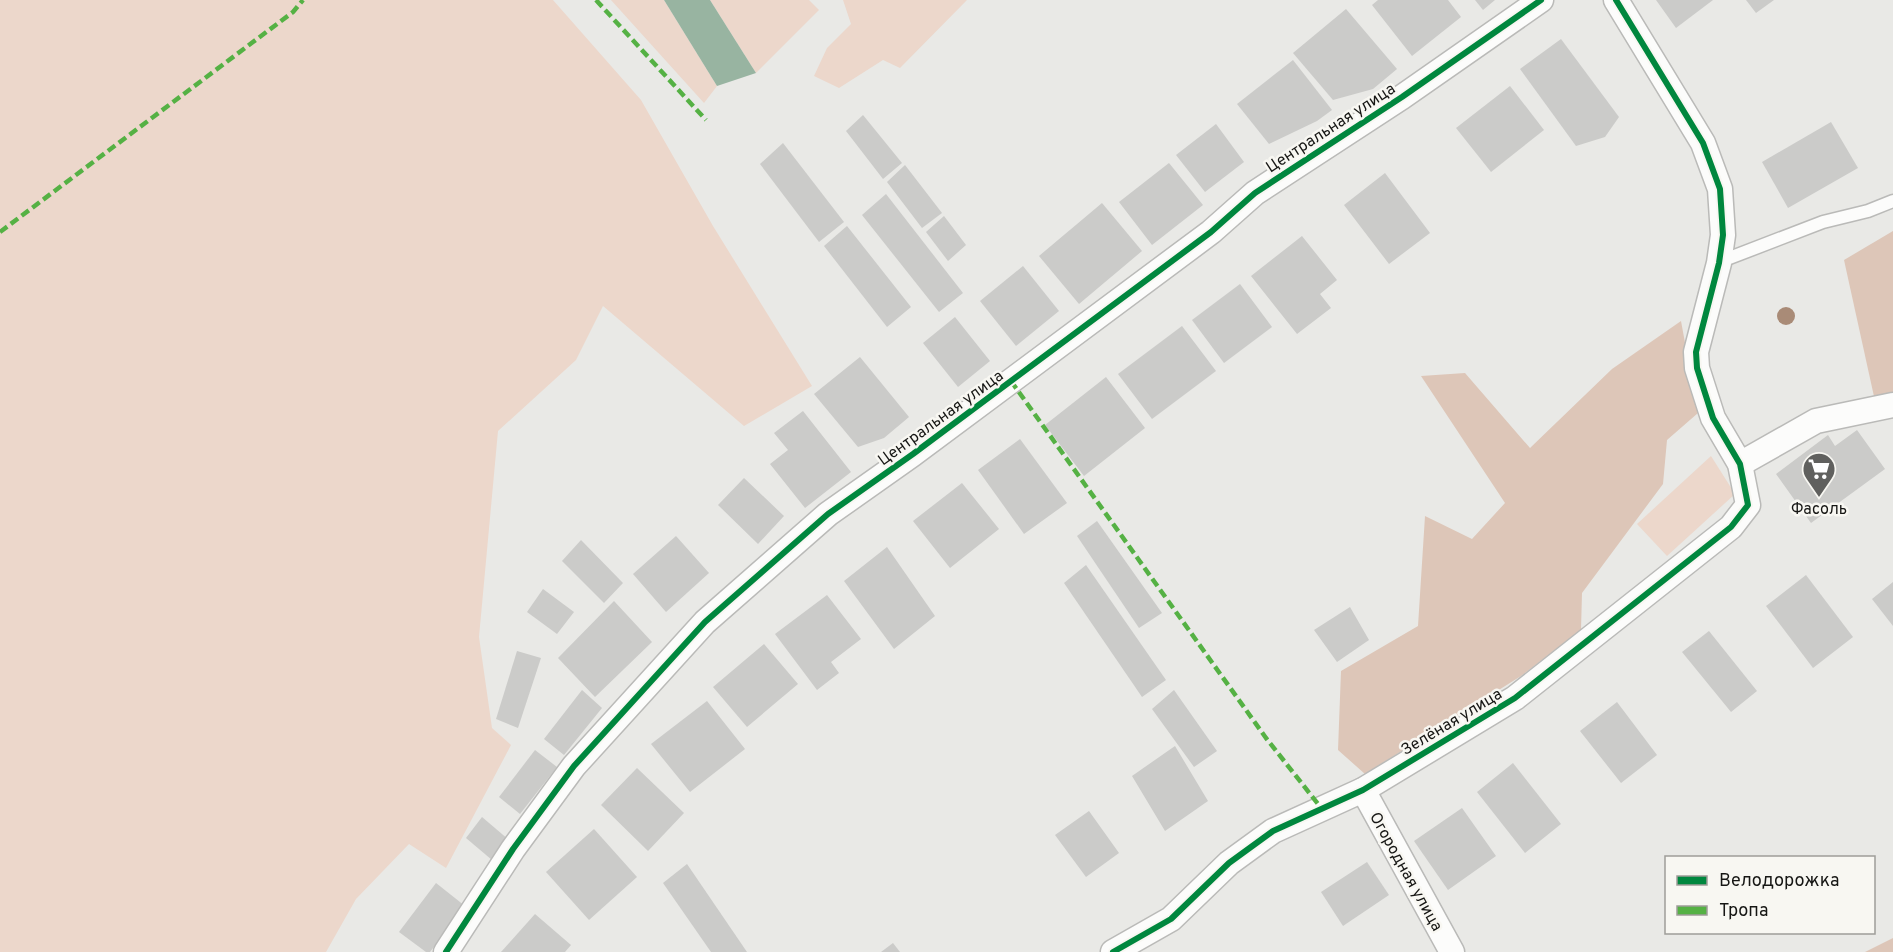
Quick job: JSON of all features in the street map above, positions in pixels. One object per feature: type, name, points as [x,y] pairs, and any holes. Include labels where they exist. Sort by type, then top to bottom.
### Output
[{"type":"street","name":"Центральная улица","points":[[446,952],[513,849],[574,766],[705,622],[828,514],[913,454],[1211,232],[1255,193],[1402,96],[1541,0]]},
{"type":"street","name":"Зелёная улица","points":[[1113,952],[1171,919],[1229,863],[1273,831],[1363,790],[1515,698],[1731,528],[1748,505],[1740,464],[1713,418],[1697,368],[1696,352],[1719,262],[1723,235],[1720,189],[1703,143],[1616,0]]},
{"type":"street","points":[[1740,464],[1816,421],[1893,405]]},
{"type":"street","name":"Огородная улица","points":[[1363,790],[1452,952]]},
{"type":"lane","points":[[1719,262],[1823,222],[1868,211],[1893,201]]},
{"type":"shaded area","points":[[0,0],[553,0],[641,100],[713,226],[812,386],[744,426],[603,306],[576,360],[498,431],[479,637],[492,728],[511,745],[446,868],[409,844],[356,899],[326,952],[0,952]]},
{"type":"shaded area","points":[[611,0],[664,0],[717,86],[704,103]]},
{"type":"shaded area","points":[[664,0],[710,0],[756,73],[717,86]]},
{"type":"shaded area","points":[[710,0],[809,0],[819,10],[756,73]]},
{"type":"shaded area","points":[[843,0],[967,0],[900,68],[883,60],[839,88],[814,76],[827,48],[851,24]]},
{"type":"shaded area","points":[[1893,231],[1893,394],[1875,401],[1844,260]]},
{"type":"shaded area","points":[[1681,321],[1698,413],[1667,440],[1663,484],[1582,593],[1581,630],[1521,676],[1365,774],[1338,750],[1341,671],[1418,626],[1425,516],[1472,539],[1505,503],[1421,376],[1465,373],[1530,448],[1612,369]]},
{"type":"shaded area","points":[[1711,456],[1735,494],[1667,556],[1637,524]]},
{"type":"shaded area","points":[[1893,938],[1893,952],[1865,952]]},
{"type":"building","points":[[1378,0],[1448,0],[1461,17],[1412,56],[1372,5]]},
{"type":"building","points":[[1475,0],[1495,0],[1483,10]]},
{"type":"building","points":[[1656,0],[1713,0],[1676,28]]},
{"type":"building","points":[[1746,0],[1774,0],[1756,13]]},
{"type":"building","points":[[1346,9],[1397,69],[1373,89],[1333,100],[1293,53]]},
{"type":"building","points":[[1561,39],[1619,117],[1605,137],[1576,146],[1520,69]]},
{"type":"building","points":[[1293,60],[1332,110],[1317,121],[1269,144],[1237,104]]},
{"type":"building","points":[[1510,86],[1544,130],[1491,172],[1456,128]]},
{"type":"building","points":[[863,115],[902,163],[883,179],[846,131]]},
{"type":"building","points":[[1831,122],[1858,168],[1788,208],[1762,162]]},
{"type":"building","points":[[1216,124],[1244,162],[1205,192],[1176,155]]},
{"type":"building","points":[[783,143],[844,222],[819,242],[760,164]]},
{"type":"building","points":[[1169,163],[1203,205],[1152,245],[1119,202]]},
{"type":"building","points":[[905,165],[942,213],[922,228],[887,182]]},
{"type":"building","points":[[1385,173],[1430,233],[1389,264],[1344,205]]},
{"type":"building","points":[[886,194],[963,293],[939,312],[862,215]]},
{"type":"building","points":[[1102,203],[1142,251],[1079,304],[1039,256]]},
{"type":"building","points":[[944,216],[966,245],[948,261],[926,232]]},
{"type":"building","points":[[847,226],[911,307],[887,327],[824,246]]},
{"type":"building","points":[[1302,236],[1337,280],[1320,294],[1331,308],[1297,334],[1251,276]]},
{"type":"building","points":[[1023,266],[1059,311],[1016,346],[980,301]]},
{"type":"building","points":[[1240,284],[1272,327],[1224,363],[1192,320]]},
{"type":"building","points":[[955,317],[990,361],[958,387],[923,343]]},
{"type":"building","points":[[1182,326],[1216,371],[1152,419],[1118,374]]},
{"type":"building","points":[[860,357],[909,417],[884,438],[858,447],[814,394]]},
{"type":"building","points":[[1106,377],[1145,428],[1084,476],[1045,425]]},
{"type":"building","points":[[803,411],[851,472],[805,508],[770,464],[788,450],[774,433]]},
{"type":"building","name":"Фасоль","points":[[1857,430],[1885,469],[1811,523],[1776,474],[1828,435],[1835,446]]},
{"type":"building","points":[[1020,439],[1067,503],[1024,534],[978,470]]},
{"type":"building","points":[[744,478],[784,516],[758,544],[718,505]]},
{"type":"building","points":[[962,483],[999,529],[950,568],[913,521]]},
{"type":"building","points":[[1097,521],[1162,613],[1139,628],[1077,536]]},
{"type":"building","points":[[676,536],[709,573],[666,612],[633,574]]},
{"type":"building","points":[[581,540],[623,583],[604,603],[562,561]]},
{"type":"building","points":[[887,547],[935,616],[894,649],[844,581]]},
{"type":"building","points":[[1086,565],[1166,680],[1142,697],[1064,583]]},
{"type":"building","points":[[1806,575],[1853,637],[1813,668],[1766,606]]},
{"type":"building","points":[[1893,582],[1893,626],[1872,599]]},
{"type":"building","points":[[543,589],[574,612],[557,634],[527,612]]},
{"type":"building","points":[[827,595],[861,639],[831,662],[839,673],[817,690],[775,634]]},
{"type":"building","points":[[614,601],[652,642],[595,697],[558,658]]},
{"type":"building","points":[[1350,607],[1369,640],[1337,662],[1314,630]]},
{"type":"building","points":[[1709,631],[1757,691],[1731,712],[1682,652]]},
{"type":"building","points":[[764,644],[798,684],[747,727],[713,687]]},
{"type":"building","points":[[517,651],[541,658],[518,728],[496,719]]},
{"type":"building","points":[[582,690],[602,708],[564,755],[544,739]]},
{"type":"building","points":[[1174,690],[1217,751],[1194,767],[1152,709]]},
{"type":"building","points":[[707,701],[745,749],[690,792],[651,744]]},
{"type":"building","points":[[1617,702],[1657,755],[1621,783],[1580,731]]},
{"type":"building","points":[[1175,746],[1208,801],[1165,831],[1132,776]]},
{"type":"building","points":[[535,750],[557,767],[520,814],[499,797]]},
{"type":"building","points":[[1513,763],[1561,824],[1525,853],[1477,792]]},
{"type":"building","points":[[637,768],[684,813],[648,851],[601,805]]},
{"type":"building","points":[[1462,808],[1496,856],[1448,890],[1414,841]]},
{"type":"building","points":[[1089,811],[1119,853],[1086,877],[1055,835]]},
{"type":"building","points":[[482,817],[509,840],[492,860],[466,838]]},
{"type":"building","points":[[594,829],[637,877],[589,920],[546,872]]},
{"type":"building","points":[[1367,862],[1389,895],[1343,926],[1321,892]]},
{"type":"building","points":[[687,864],[747,952],[711,952],[663,883]]},
{"type":"building","points":[[436,883],[465,906],[430,952],[426,952],[399,932]]},
{"type":"building","points":[[535,914],[571,945],[565,952],[501,952]]},
{"type":"building","points":[[893,943],[900,952],[881,952]]},
{"type":"marked path","points":[[0,232],[293,12],[303,0]]},
{"type":"marked path","points":[[596,0],[706,120]]},
{"type":"marked path","points":[[1011,381],[1266,738],[1322,809]]},
{"type":"cycle path","points":[[446,952],[513,849],[574,766],[705,622],[828,514],[913,454],[1211,232],[1255,193],[1402,97],[1541,0]]},
{"type":"cycle path","points":[[1113,952],[1171,919],[1229,863],[1273,831],[1363,790],[1515,698],[1731,527],[1748,505],[1740,464],[1713,418],[1697,368],[1696,352],[1719,263],[1723,235],[1720,189],[1703,143],[1616,0]]},
{"type":"place","name":"Фасоль","points":[[1819,498]]}]
